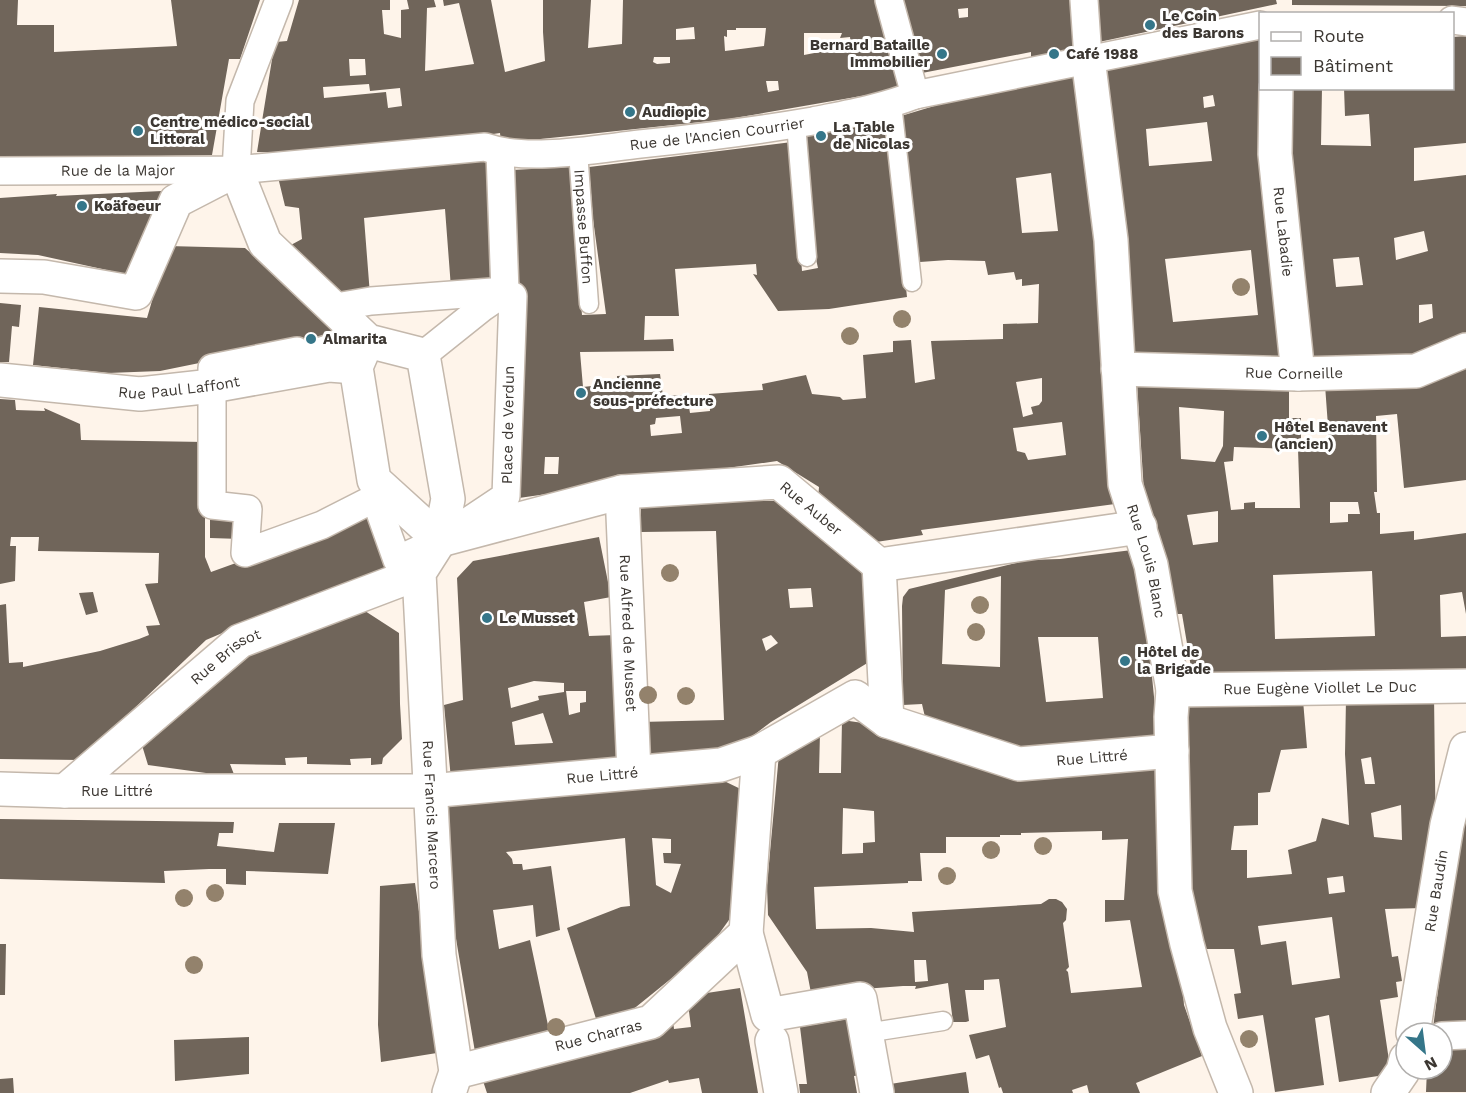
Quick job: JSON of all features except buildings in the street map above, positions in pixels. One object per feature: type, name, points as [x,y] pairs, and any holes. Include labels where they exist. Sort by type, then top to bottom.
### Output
[{"type":"street","points":[[279,0],[240,101],[236,170],[265,243],[359,345],[423,355],[505,292],[500,153]]},
{"type":"street","points":[[889,0],[903,99]]},
{"type":"street","points":[[1084,0],[1088,58]]},
{"type":"street","name":"Rue de l'Ancien Courrier","points":[[236,170],[485,147],[500,153],[578,151],[726,135],[796,124],[1088,58],[1259,25]]},
{"type":"street","name":"Rue Louis Blanc","points":[[1088,58],[1111,240],[1125,484],[1151,565],[1173,690],[1175,891],[1186,944],[1210,1028],[1236,1093]]},
{"type":"street","name":"Rue Labadie","points":[[1276,90],[1275,154],[1298,374]]},
{"type":"street","points":[[0,276],[44,277],[136,293],[176,201],[236,170]]},
{"type":"street","name":"Rue de la Major","points":[[0,171],[236,170]]},
{"type":"street","points":[[440,540],[374,480],[359,345],[342,306],[451,294],[492,292],[499,296]]},
{"type":"street","name":"Place de Verdun","points":[[212,386],[212,505],[248,509],[245,553],[322,525],[375,498],[397,560],[440,540],[506,496],[513,296],[505,299],[499,296]]},
{"type":"street","name":"Rue Paul Laffont","points":[[0,380],[140,394],[212,386],[329,365],[359,345]]},
{"type":"street","name":"Rue Corneille","points":[[1118,369],[1298,374],[1416,370],[1466,350]]},
{"type":"street","points":[[418,573],[440,540],[448,499],[423,355]]},
{"type":"street","name":"Rue Auber","points":[[440,540],[622,492],[779,482],[879,565]]},
{"type":"street","name":"Rue Alfred de Musset","points":[[622,492],[634,772]]},
{"type":"street","points":[[887,721],[879,565],[1140,527]]},
{"type":"street","name":"Rue Francis Marcero","points":[[418,573],[439,956],[452,1082]]},
{"type":"street","name":"Rue Brissot","points":[[65,791],[240,641],[418,573]]},
{"type":"street","name":"Rue Eugène Viollet Le Duc","points":[[1173,690],[1466,686]]},
{"type":"street","name":"Rue Littré","points":[[0,789],[429,791],[721,765],[759,752],[855,697],[887,721],[1019,764],[1172,751]]},
{"type":"street","name":"Rue Baudin","points":[[1415,1021],[1447,825],[1466,749]]},
{"type":"street","points":[[759,752],[746,933],[768,1015],[860,999],[877,1093]]},
{"type":"street","name":"Rue Charras","points":[[452,1082],[651,1022],[746,933]]},
{"type":"street","points":[[772,1041],[781,1093]]},
{"type":"lane","points":[[903,99],[912,282]]},
{"type":"lane","points":[[796,124],[807,257]]},
{"type":"lane","name":"Impasse Buffon","points":[[578,151],[589,304]]},
{"type":"lane","points":[[866,1033],[943,1021]]},
{"type":"place","name":"Le Coin des Barons","points":[[1150,25]]},
{"type":"place","name":"Bernard Bataille Immobilier","points":[[942,54]]},
{"type":"place","name":"Café 1988","points":[[1054,54]]},
{"type":"place","name":"Audiopic","points":[[630,112]]},
{"type":"place","name":"Centre médico-social Littoral","points":[[138,131]]},
{"type":"place","name":"La Table de Nicolas","points":[[821,136]]},
{"type":"place","name":"Koäfoeur","points":[[82,206]]},
{"type":"place","name":"Almarita","points":[[311,339]]},
{"type":"place","name":"Ancienne sous-préfecture","points":[[581,393]]},
{"type":"place","name":"Hôtel Benavent (ancien)","points":[[1262,436]]},
{"type":"place","name":"Le Musset","points":[[487,618]]},
{"type":"place","name":"Hôtel de la Brigade","points":[[1125,661]]}]
